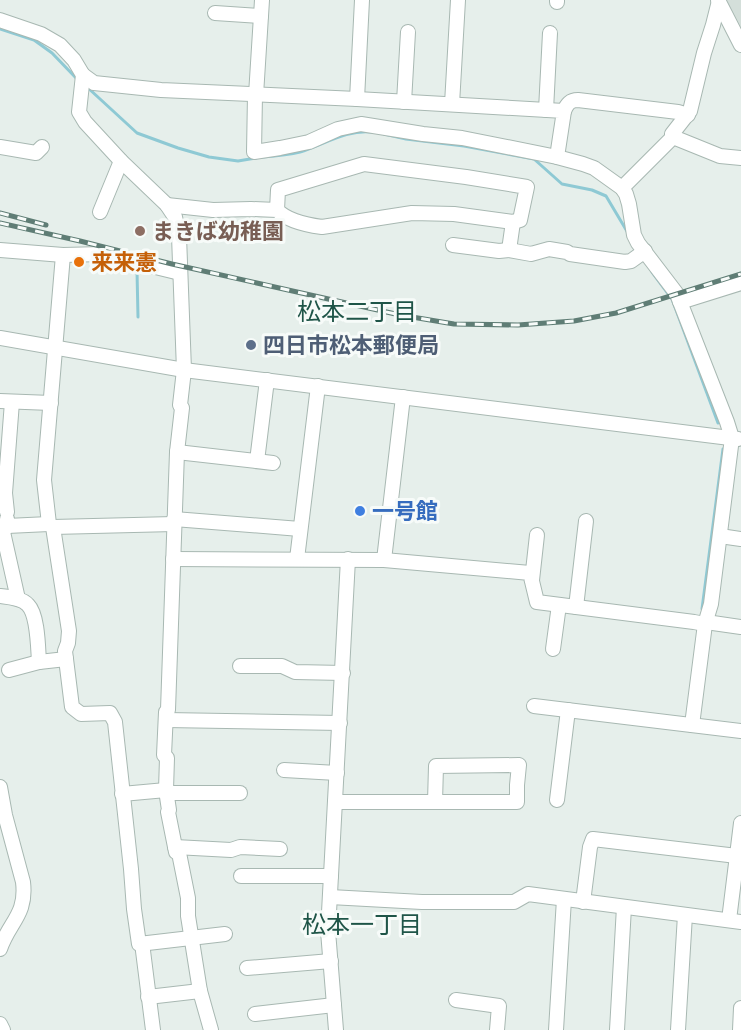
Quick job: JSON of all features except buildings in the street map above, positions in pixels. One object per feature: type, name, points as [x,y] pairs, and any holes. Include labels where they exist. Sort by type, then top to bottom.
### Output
[{"type":"street","points":[[262,0],[254,152],[309,142],[338,129],[361,124],[462,138],[557,157],[594,168],[622,188],[626,194],[634,235],[641,254],[677,294],[737,439],[720,536],[711,606],[706,622],[692,725]]},
{"type":"street","points":[[357,99],[362,0]]},
{"type":"street","points":[[452,104],[458,0]]},
{"type":"street","points":[[719,0],[741,45]]},
{"type":"street","points":[[622,188],[673,137],[672,134],[688,115],[719,0]]},
{"type":"street","points":[[215,13],[261,16]]},
{"type":"street","points":[[0,20],[41,34],[60,45],[74,60],[83,81],[79,112],[85,122],[167,206],[175,217],[179,236],[184,370],[177,452],[168,710],[166,712],[164,755],[167,758],[168,812],[188,898],[188,916],[200,991],[211,1030]]},
{"type":"street","points":[[404,102],[408,32]]},
{"type":"street","points":[[546,110],[550,33]]},
{"type":"street","points":[[83,81],[161,90],[564,111]]},
{"type":"street","points":[[557,157],[564,111],[573,100],[688,115]]},
{"type":"street","points":[[673,137],[720,156],[741,158]]},
{"type":"street","points":[[0,147],[36,153],[42,147]]},
{"type":"street","points":[[100,212],[121,160]]},
{"type":"street","points":[[167,206],[213,210],[277,210],[302,223],[322,227],[412,213],[454,214],[513,222],[520,220],[527,187],[364,165],[278,190],[277,210]]},
{"type":"street","points":[[509,250],[513,222]]},
{"type":"street","points":[[453,246],[531,254],[549,249],[625,262],[641,254]]},
{"type":"street","points":[[0,250],[63,255],[102,254],[180,273]]},
{"type":"street","points":[[63,255],[44,480],[69,631],[65,651],[72,707],[81,714],[110,713],[115,722],[134,909],[140,944],[142,944],[153,1030]]},
{"type":"street","points":[[680,302],[741,283]]},
{"type":"street","points":[[0,338],[184,370],[737,439]]},
{"type":"street","points":[[257,461],[267,380]]},
{"type":"street","points":[[297,559],[318,386]]},
{"type":"street","points":[[384,560],[403,397]]},
{"type":"street","points":[[18,599],[3,532],[6,401],[51,403]]},
{"type":"street","points":[[177,452],[273,463]]},
{"type":"street","points":[[5,517],[51,525],[174,522],[300,529]]},
{"type":"street","points":[[576,607],[586,521]]},
{"type":"street","points":[[531,580],[537,534]]},
{"type":"street","points":[[720,536],[741,539]]},
{"type":"street","points":[[336,1030],[328,931],[348,559]]},
{"type":"street","points":[[173,560],[384,560],[530,573],[537,602],[741,627]]},
{"type":"street","points":[[0,596],[18,599],[27,604],[31,610],[35,621],[39,662]]},
{"type":"street","points":[[554,649],[559,605]]},
{"type":"street","points":[[9,670],[39,662],[66,659]]},
{"type":"street","points":[[240,666],[282,666],[295,672],[343,673]]},
{"type":"street","points":[[534,706],[741,731]]},
{"type":"street","points":[[557,800],[568,710]]},
{"type":"street","points":[[166,720],[340,723]]},
{"type":"street","points":[[335,801],[517,802],[519,765],[436,766],[435,801]]},
{"type":"street","points":[[284,770],[337,773]]},
{"type":"street","points":[[0,787],[24,890],[22,909],[4,937],[0,949]]},
{"type":"street","points":[[122,794],[166,791],[240,794]]},
{"type":"street","points":[[330,897],[422,902],[514,902],[528,894],[735,921],[737,856],[741,823]]},
{"type":"street","points":[[583,902],[593,839],[737,856]]},
{"type":"street","points":[[175,847],[231,850],[240,847],[280,849]]},
{"type":"street","points":[[241,876],[331,876]]},
{"type":"street","points":[[556,1030],[564,899]]},
{"type":"street","points":[[617,1030],[624,907]]},
{"type":"street","points":[[678,1030],[685,915]]},
{"type":"street","points":[[142,944],[225,934]]},
{"type":"street","points":[[247,968],[331,961]]},
{"type":"street","points":[[148,997],[200,991]]},
{"type":"street","points":[[456,1000],[499,1006],[497,1030]]},
{"type":"street","points":[[255,1014],[334,1005]]},
{"type":"street","points":[[740,1030],[741,1008]]},
{"type":"street","points":[[0,1024],[3,1030]]},
{"type":"shaded area","points":[[724,0],[741,0],[741,34]]},
{"type":"waterway","points":[[0,29],[34,40],[52,53],[77,79]]},
{"type":"waterway","points":[[87,87],[137,133],[209,157],[238,161],[256,158]]},
{"type":"waterway","points":[[262,157],[295,153],[344,135],[372,132]]},
{"type":"waterway","points":[[384,134],[534,159],[562,184],[592,190],[606,196],[628,233]]},
{"type":"waterway","points":[[137,271],[138,317]]},
{"type":"waterway","points":[[652,272],[672,299],[718,423]]},
{"type":"waterway","points":[[705,612],[702,609],[723,449]]},
{"type":"railway","points":[[0,213],[46,225]]},
{"type":"railway","points":[[0,223],[400,315],[454,324],[518,325],[574,321],[616,313],[741,274]]},
{"type":"place","name":"まきば幼稚園","points":[[140,231]]},
{"type":"place","name":"来来憲","points":[[79,262]]},
{"type":"place","name":"四日市松本郵便局","points":[[251,345]]},
{"type":"place","name":"一号館","points":[[360,511]]},
{"type":"district","name":"松本二丁目","points":[[357,312]]},
{"type":"district","name":"松本一丁目","points":[[362,925]]}]
